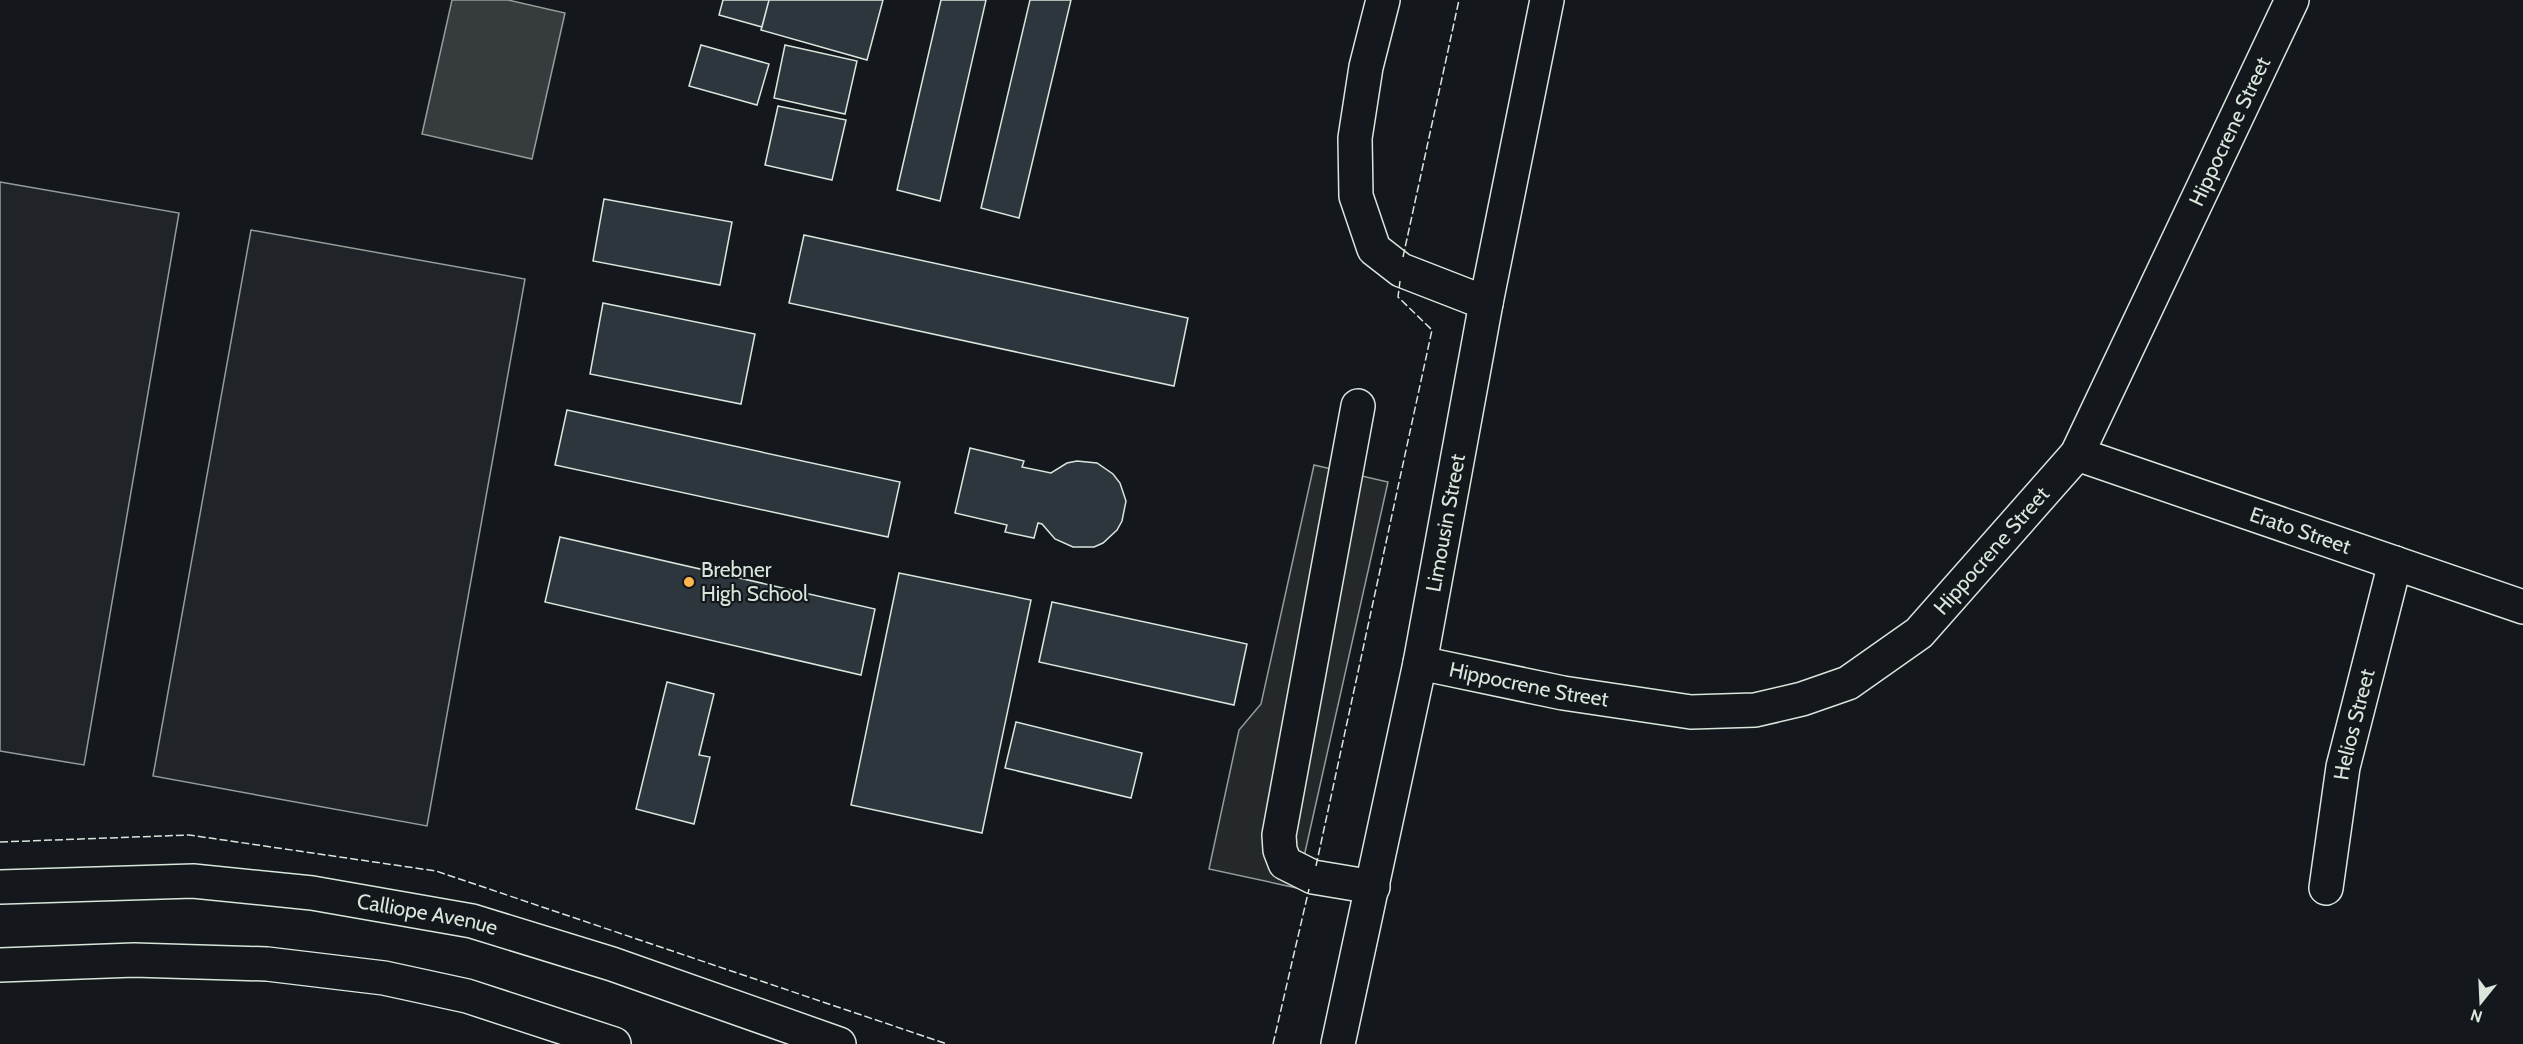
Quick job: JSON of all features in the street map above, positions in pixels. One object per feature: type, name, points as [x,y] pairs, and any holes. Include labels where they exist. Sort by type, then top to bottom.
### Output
[{"type":"street","points":[[1383,0],[1366,67],[1355,138],[1356,196],[1374,249],[1401,270],[1486,303]]},
{"type":"street","name":"Limousin Street","points":[[1338,1044],[1420,663],[1486,303],[1547,0]]},
{"type":"street","name":"Hippocrene Street","points":[[1420,663],[1563,693],[1691,712],[1755,710],[1802,699],[1848,683],[1919,633],[2077,454],[2292,0]]},
{"type":"street","points":[[1358,405],[1279,842],[1285,863],[1313,877],[1373,887]]},
{"type":"street","name":"Erato Street","points":[[2077,454],[2523,607]]},
{"type":"street","name":"Helios Street","points":[[2326,888],[2343,767],[2396,563]]},
{"type":"street","name":"Calliope Avenue","points":[[0,887],[193,881],[312,893],[472,921],[612,964],[839,1044]]},
{"type":"street","points":[[0,965],[134,960],[267,964],[384,978],[467,996],[614,1044]]},
{"type":"shaded area","points":[[452,0],[508,0],[565,13],[532,159],[422,134]]},
{"type":"shaded area","points":[[0,182],[179,213],[84,765],[0,751]]},
{"type":"shaded area","points":[[251,230],[525,279],[427,826],[153,776]]},
{"type":"shaded area","points":[[1314,465],[1388,482],[1297,888],[1209,869],[1239,730],[1261,704]]},
{"type":"building","points":[[723,0],[769,0],[762,27],[719,15]]},
{"type":"building","points":[[769,0],[883,0],[867,60],[761,30]]},
{"type":"building","points":[[941,0],[986,0],[940,201],[897,190]]},
{"type":"building","points":[[1030,0],[1071,0],[1019,218],[981,208]]},
{"type":"building","points":[[701,45],[769,64],[757,105],[689,86]]},
{"type":"building","points":[[785,45],[857,61],[845,114],[774,98]]},
{"type":"building","points":[[778,106],[846,120],[832,180],[765,165]]},
{"type":"building","points":[[604,199],[732,222],[720,285],[593,261]]},
{"type":"building","points":[[804,235],[1188,318],[1174,386],[789,303]]},
{"type":"building","points":[[603,303],[755,334],[741,404],[590,374]]},
{"type":"building","points":[[567,410],[900,482],[888,537],[555,465]]},
{"type":"building","points":[[970,448],[1024,461],[1022,467],[1051,473],[1067,463],[1077,461],[1097,463],[1113,474],[1120,483],[1126,501],[1122,521],[1117,530],[1103,543],[1094,547],[1073,547],[1055,539],[1042,524],[1038,523],[1034,538],[1005,532],[1007,525],[955,513]]},
{"type":"building","points":[[560,537],[875,609],[861,675],[545,602]]},
{"type":"building","points":[[899,573],[1031,600],[982,833],[851,805]]},
{"type":"building","points":[[1052,602],[1247,644],[1234,705],[1039,662]]},
{"type":"building","points":[[667,682],[714,694],[699,755],[710,757],[694,824],[636,809]]},
{"type":"building","points":[[1016,722],[1142,753],[1131,798],[1005,768]]},
{"type":"fence","points":[[1403,257],[1459,0]]},
{"type":"fence","points":[[1316,866],[1432,330],[1398,297],[1400,281]]},
{"type":"fence","points":[[0,842],[189,835],[436,871],[947,1044]]},
{"type":"fence","points":[[1273,1044],[1309,889]]},
{"type":"place","name":"Brebner High School","points":[[689,582]]}]
